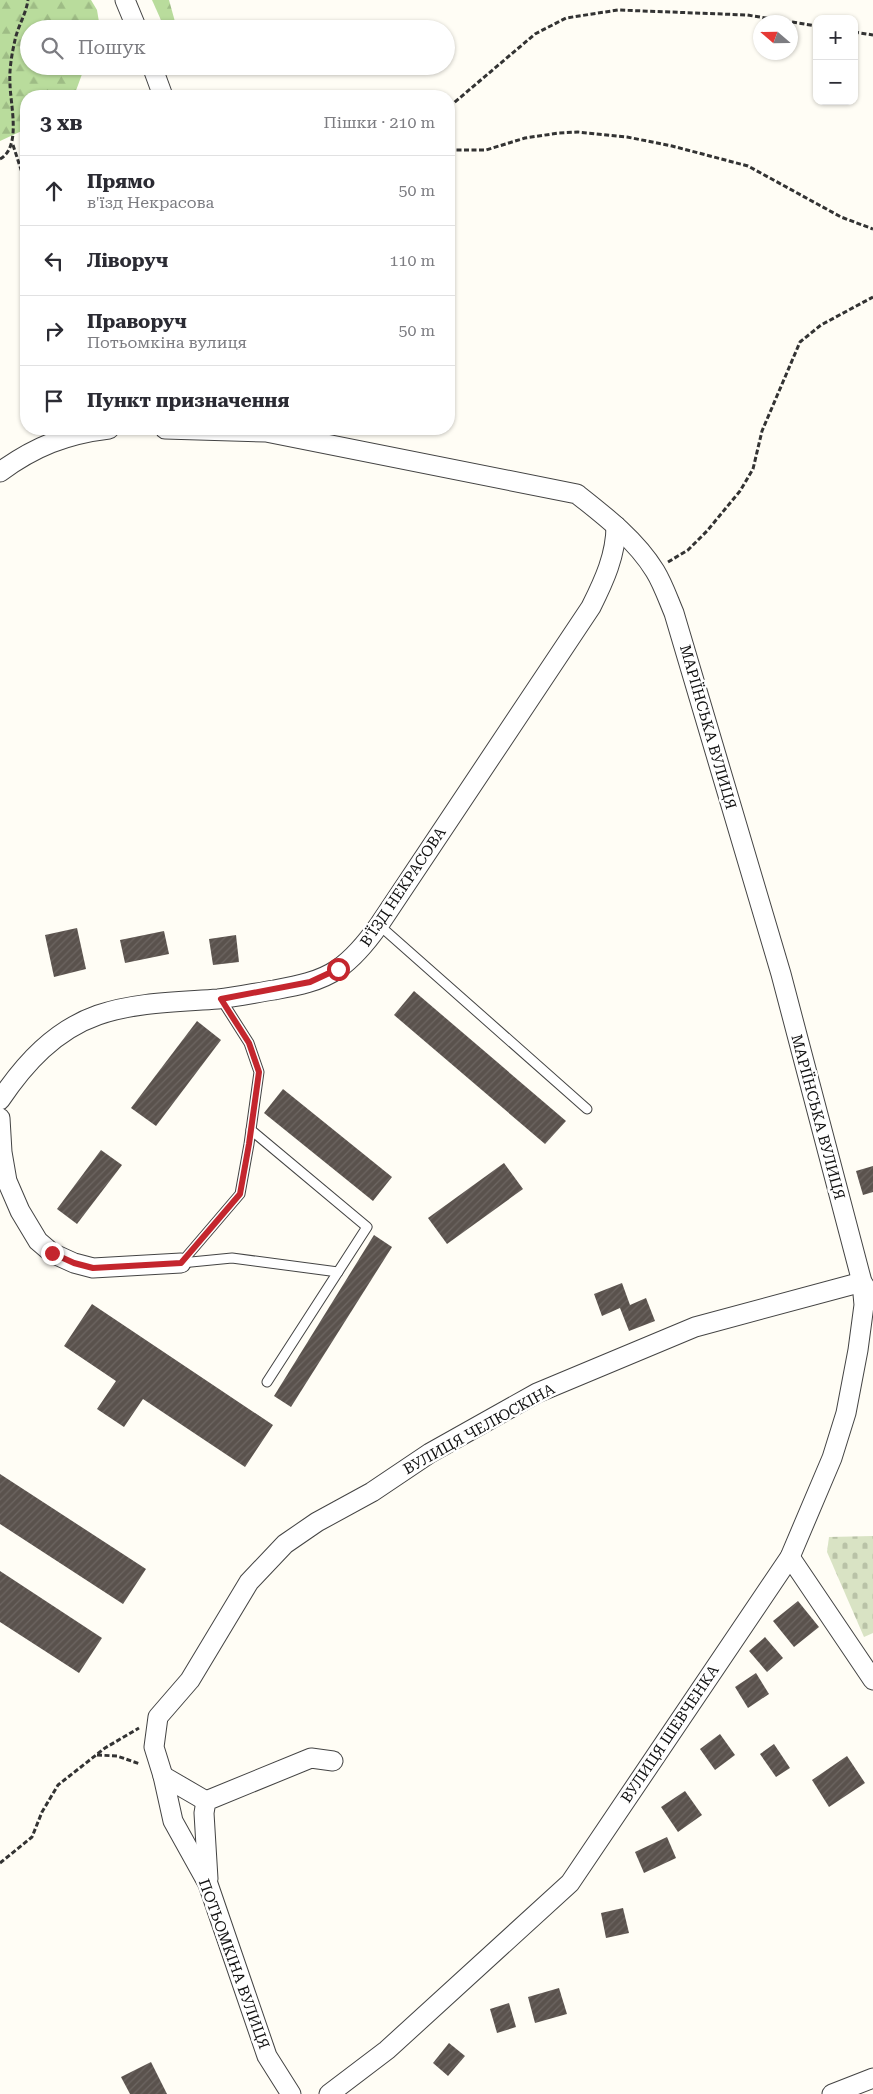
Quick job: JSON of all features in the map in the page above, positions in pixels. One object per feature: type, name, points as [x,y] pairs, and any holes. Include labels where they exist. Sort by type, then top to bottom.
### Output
[{"type":"street","points":[[124,0],[132,20]]},
{"type":"street","points":[[155,75],[161,90]]},
{"type":"street","points":[[0,472],[23,455],[54,440],[74,435]]},
{"type":"street","name":"МАРІЇНСЬКА ВУЛИЦЯ","points":[[285,435],[577,494],[616,526],[654,570],[674,613],[775,955],[862,1282],[873,1299]]},
{"type":"street","name":"В'ЇЗД НЕКРАСОВА","points":[[0,1100],[18,1074],[40,1050],[67,1030],[97,1015],[129,1006],[221,999],[295,986],[324,976],[350,960],[379,925],[591,607],[605,579],[616,539],[616,526]]},
{"type":"street","points":[[0,1118],[2,1152],[7,1181],[20,1211],[38,1240],[52,1253],[74,1263],[93,1268],[181,1263]]},
{"type":"street","name":"ВУЛИЦЯ ШЕВЧЕНКА","points":[[329,2094],[387,2050],[570,1883],[790,1557],[832,1458],[846,1413],[861,1332],[864,1305],[862,1282]]},
{"type":"street","name":"ВУЛИЦЯ ЧЕЛЮСКІНА","points":[[158,1716],[190,1680],[249,1582],[285,1544],[317,1522],[372,1492],[430,1453],[537,1394],[695,1327],[862,1282]]},
{"type":"street","points":[[790,1557],[873,1680]]},
{"type":"street","name":"ПОТЬОМКІНА ВУЛИЦЯ","points":[[158,1716],[154,1748],[163,1776],[173,1821],[208,1884],[267,2056],[291,2094]]},
{"type":"street","points":[[206,1801],[310,1758],[333,1762]]},
{"type":"street","points":[[163,1776],[206,1801]]},
{"type":"street","points":[[206,1801],[204,1813],[208,1884]]},
{"type":"street","points":[[832,2094],[873,2078]]},
{"type":"lane","points":[[379,925],[587,1109]]},
{"type":"lane","points":[[181,1263],[240,1194],[251,1130],[259,1072],[249,1043],[221,999]]},
{"type":"lane","points":[[251,1130],[367,1227],[267,1382]]},
{"type":"lane","points":[[181,1263],[232,1258],[338,1272]]},
{"type":"path","points":[[22,20],[28,0]]},
{"type":"path","points":[[455,102],[535,34],[566,18],[618,10],[747,15],[813,25]]},
{"type":"path","points":[[20,26],[15,40],[10,81],[13,121],[12,145],[20,168]]},
{"type":"path","points":[[858,33],[873,35]]},
{"type":"path","points":[[455,150],[486,150],[525,138],[559,133],[578,132],[627,137],[672,146],[748,166],[841,217],[873,229]]},
{"type":"path","points":[[0,159],[5,156],[12,145]]},
{"type":"path","points":[[654,570],[688,550],[707,532],[740,491],[753,469],[762,431],[800,342],[821,325],[873,297]]},
{"type":"path","points":[[0,1863],[32,1838],[42,1812],[58,1785],[97,1755],[158,1716]]},
{"type":"path","points":[[97,1755],[118,1756],[133,1760],[163,1776]]},
{"type":"green space","points":[[0,0],[91,0],[97,10],[99,20],[20,20],[20,75],[82,75],[76,90],[20,90],[20,132],[0,141]]},
{"type":"green space","points":[[152,0],[169,0],[175,20],[161,20]]},
{"type":"green space","points":[[873,1536],[873,1633],[864,1637],[827,1552],[829,1537]]},
{"type":"building","points":[[77,928],[86,969],[54,977],[45,935]]},
{"type":"building","points":[[164,931],[169,954],[125,963],[120,940]]},
{"type":"building","points":[[236,935],[239,962],[213,965],[209,939]]},
{"type":"building","points":[[414,991],[566,1121],[545,1144],[394,1015]]},
{"type":"building","points":[[197,1021],[221,1040],[156,1126],[131,1108]]},
{"type":"building","points":[[283,1089],[392,1177],[373,1201],[264,1113]]},
{"type":"building","points":[[101,1150],[122,1165],[77,1224],[57,1209]]},
{"type":"building","points":[[504,1163],[523,1189],[447,1244],[428,1218]]},
{"type":"building","points":[[873,1166],[873,1192],[863,1195],[856,1171]]},
{"type":"building","points":[[374,1235],[392,1247],[291,1407],[274,1396]]},
{"type":"building","points":[[622,1283],[630,1305],[646,1298],[655,1321],[629,1331],[620,1308],[602,1316],[594,1294]]},
{"type":"building","points":[[92,1304],[273,1425],[245,1467],[143,1399],[124,1427],[97,1409],[116,1381],[64,1346]]},
{"type":"building","points":[[0,1474],[146,1569],[123,1604],[0,1524]]},
{"type":"building","points":[[0,1571],[102,1638],[79,1673],[0,1622]]},
{"type":"building","points":[[798,1601],[819,1627],[794,1647],[773,1621]]},
{"type":"building","points":[[765,1637],[783,1658],[767,1672],[749,1651]]},
{"type":"building","points":[[756,1673],[769,1694],[748,1708],[735,1687]]},
{"type":"building","points":[[720,1734],[735,1755],[715,1770],[700,1749]]},
{"type":"building","points":[[774,1744],[790,1768],[776,1777],[760,1754]]},
{"type":"building","points":[[847,1756],[865,1783],[829,1807],[812,1780]]},
{"type":"building","points":[[685,1791],[702,1815],[678,1832],[661,1807]]},
{"type":"building","points":[[667,1837],[676,1858],[644,1873],[635,1852]]},
{"type":"building","points":[[623,1908],[629,1933],[606,1938],[601,1913]]},
{"type":"building","points":[[559,1988],[567,2014],[535,2023],[528,1997]]},
{"type":"building","points":[[509,2003],[516,2027],[497,2033],[490,2009]]},
{"type":"building","points":[[449,2043],[465,2056],[448,2076],[433,2063]]},
{"type":"building","points":[[151,2062],[167,2094],[130,2094],[121,2077]]},
{"type":"route","points":[[52,1253],[74,1263],[93,1268],[181,1263],[240,1194],[249,1144],[259,1072],[249,1043],[221,999],[295,986],[310,982],[338,969]]}]
